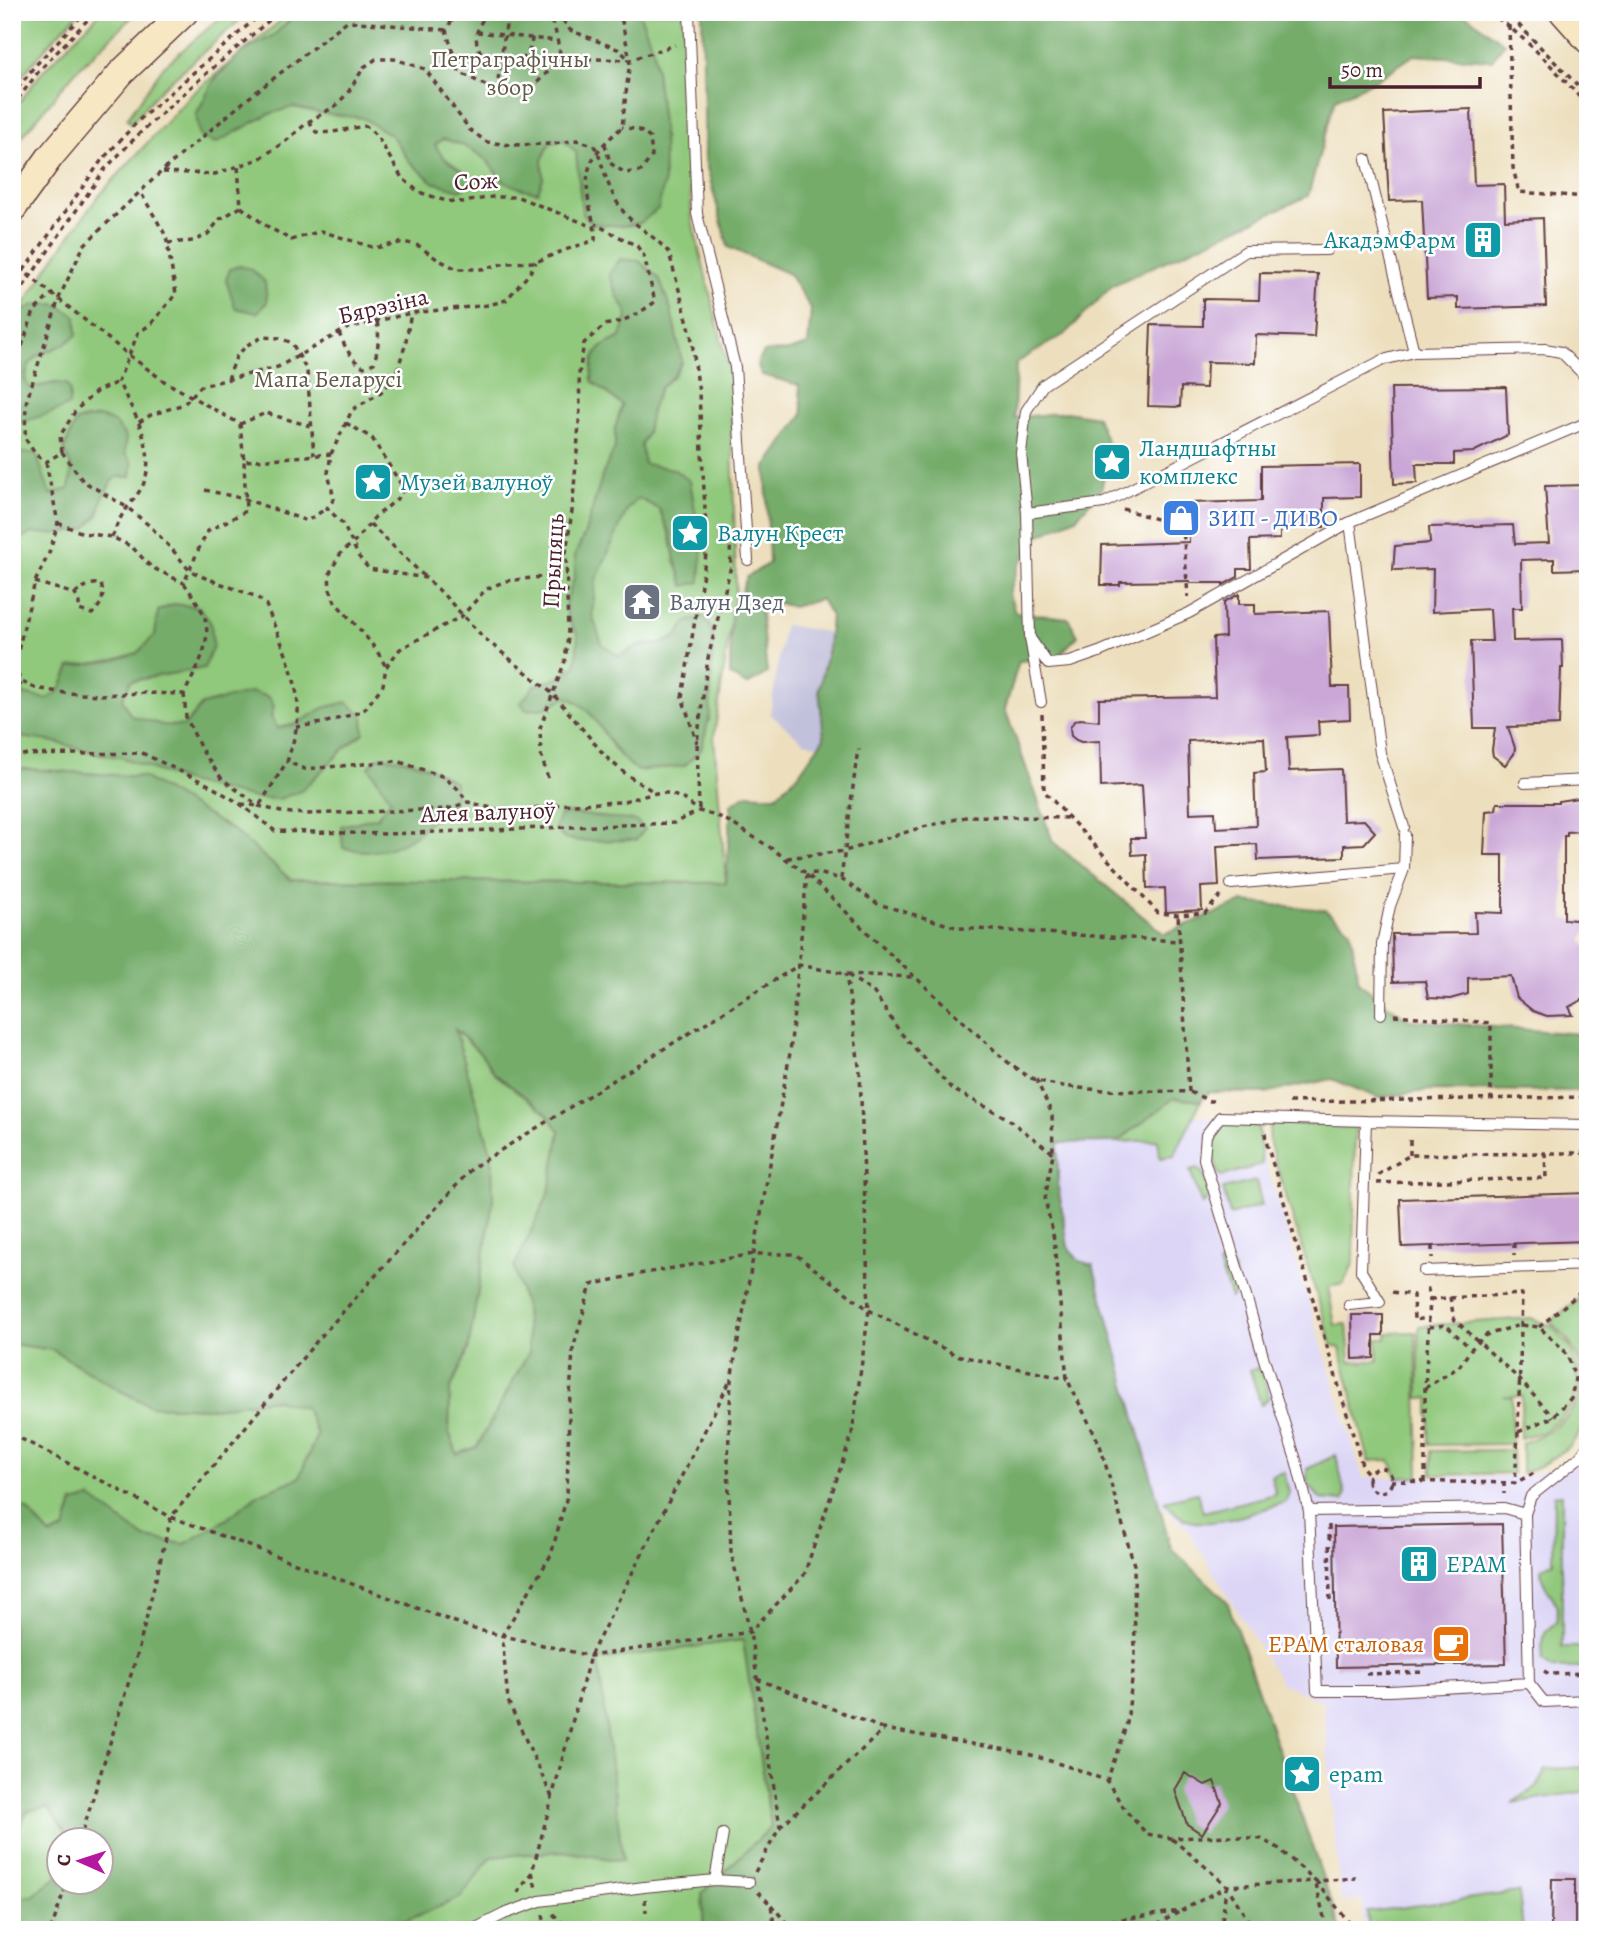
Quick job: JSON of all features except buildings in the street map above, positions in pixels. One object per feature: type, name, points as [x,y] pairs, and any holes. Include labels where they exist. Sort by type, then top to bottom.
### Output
[{"type":"main road","points":[[12,210],[50,157],[121,73],[185,12]]},
{"type":"main road","points":[[1563,12],[1588,40]]},
{"type":"lane","points":[[689,12],[697,214],[735,367],[748,560]]},
{"type":"lane","points":[[1366,159],[1415,352]]},
{"type":"lane","points":[[1041,702],[1030,638],[1027,513],[1021,453],[1026,411],[1043,385],[1246,251],[1327,250]]},
{"type":"lane","points":[[1027,513],[1104,503],[1383,360],[1415,352],[1545,349],[1561,352],[1585,378]]},
{"type":"lane","points":[[1585,378],[1588,358]]},
{"type":"lane","points":[[1030,638],[1048,664],[1070,662],[1099,652],[1189,613],[1350,522],[1588,422]]},
{"type":"lane","points":[[1350,522],[1380,753],[1404,831],[1404,869],[1390,906],[1382,944],[1381,1014]]},
{"type":"lane","points":[[1524,783],[1588,780]]},
{"type":"lane","points":[[1231,884],[1404,869]]},
{"type":"lane","points":[[1529,1683],[1317,1691],[1309,1511],[1296,1460],[1204,1159],[1206,1135],[1220,1117],[1588,1125]]},
{"type":"lane","points":[[1349,1305],[1380,1302],[1361,1271],[1366,1121]]},
{"type":"lane","points":[[1424,1271],[1588,1265]]},
{"type":"lane","points":[[1588,1446],[1580,1457],[1531,1496],[1525,1514],[1529,1683],[1544,1702],[1588,1700]]},
{"type":"lane","points":[[1309,1511],[1504,1508],[1525,1514]]},
{"type":"lane","points":[[715,1881],[723,1834]]},
{"type":"lane","points":[[472,1930],[504,1914],[540,1901],[644,1887],[715,1881],[749,1882]]},
{"type":"path","points":[[12,96],[34,67],[85,12]]},
{"type":"path","points":[[12,107],[39,71],[95,12]]},
{"type":"path","points":[[12,287],[101,161],[138,121],[263,12]]},
{"type":"path","points":[[12,303],[105,169],[139,133],[279,12]]},
{"type":"path","points":[[457,12],[446,30],[459,72],[491,88],[531,89],[561,58],[630,60],[675,45],[674,34]]},
{"type":"path","points":[[489,12],[480,22],[477,32],[481,53],[488,61],[510,64],[522,59],[529,51],[533,36]]},
{"type":"path","points":[[498,80],[508,12]]},
{"type":"path","points":[[545,12],[555,29],[561,58]]},
{"type":"path","points":[[557,12],[570,30],[620,50],[630,60]]},
{"type":"path","points":[[241,208],[291,240],[321,231],[375,247],[404,242],[419,246],[457,269],[482,269],[506,263],[536,262],[595,240],[595,226],[588,202],[587,170],[597,150],[622,127],[630,60],[620,12]]},
{"type":"path","points":[[1489,12],[1541,55],[1588,107]]},
{"type":"path","points":[[1503,12],[1588,96]]},
{"type":"path","points":[[184,694],[65,693],[35,688],[22,682],[16,673],[16,659],[35,582],[58,523],[46,462],[36,455],[25,439],[26,403],[59,298],[84,244],[161,172],[347,20],[446,30]]},
{"type":"path","points":[[1509,26],[1513,168],[1519,192],[1588,197]]},
{"type":"path","points":[[477,32],[533,36],[557,41]]},
{"type":"path","points":[[161,172],[215,174],[259,159],[308,122],[337,105],[364,67],[376,59],[394,59],[425,69],[470,130],[487,142],[510,145],[554,144],[577,140],[593,145],[613,197],[628,216],[669,253],[691,334],[699,393],[706,549],[682,697],[697,743]]},
{"type":"path","name":"Сож","points":[[308,122],[316,132],[328,134],[366,126],[377,136],[402,178],[419,192],[455,202],[518,197],[595,226]]},
{"type":"path","points":[[605,143],[610,163],[625,173],[641,171],[652,156],[650,138],[639,130],[622,127]]},
{"type":"path","points":[[238,166],[241,208]]},
{"type":"path","points":[[141,192],[166,236],[176,294],[151,324],[138,333],[118,382],[97,391],[76,410],[60,436],[62,452],[83,481],[128,508],[151,527],[189,570],[257,597],[265,605],[295,683],[298,713],[287,762],[259,806]]},
{"type":"path","points":[[167,243],[194,241],[208,234],[220,219],[241,208]]},
{"type":"path","name":"Прыпяць","points":[[548,778],[541,755],[540,728],[565,662],[568,636],[566,553],[578,441],[579,374],[584,344],[605,325],[622,321],[655,302],[644,256],[637,246],[595,226]]},
{"type":"path","points":[[12,262],[164,381],[240,424]]},
{"type":"path","name":"Бярэзіна","points":[[139,422],[150,415],[184,404],[201,386],[278,367],[348,328],[411,313],[489,305],[506,300],[536,262]]},
{"type":"path","points":[[12,385],[34,312],[53,293]]},
{"type":"path","points":[[205,490],[245,499],[307,521],[327,508],[334,499],[328,473],[331,454],[352,410],[381,391],[395,377],[405,346],[411,313]]},
{"type":"path","points":[[339,333],[356,364],[364,366],[374,363],[379,331],[377,321]]},
{"type":"path","points":[[228,379],[236,357],[247,345],[262,337],[280,338],[292,343],[307,372],[314,455]]},
{"type":"path","points":[[112,537],[121,516],[143,485],[147,469],[139,422],[118,382]]},
{"type":"path","points":[[240,424],[266,413],[311,426]]},
{"type":"path","points":[[346,423],[372,439],[404,489],[353,544],[342,551],[330,574],[330,589],[335,602],[356,624],[386,667]]},
{"type":"path","points":[[184,583],[208,531],[246,511],[240,424]]},
{"type":"path","points":[[46,462],[62,452]]},
{"type":"path","points":[[244,461],[331,454]]},
{"type":"path","points":[[1104,503],[1183,527],[1189,613]]},
{"type":"path","points":[[327,508],[344,524],[359,557],[369,569],[426,579]]},
{"type":"path","points":[[58,523],[83,533],[112,537],[132,547],[151,567],[184,583],[204,613],[207,635],[198,666],[184,694],[186,717],[201,748],[222,779],[259,806]]},
{"type":"path","points":[[369,524],[440,591],[484,638],[553,694],[606,757],[627,775],[656,793]]},
{"type":"path","points":[[699,811],[697,743],[708,658],[731,566],[730,539]]},
{"type":"path","points":[[296,727],[323,723],[365,709],[383,685],[386,667],[400,649],[462,616],[486,589],[506,582],[567,574]]},
{"type":"path","points":[[35,582],[75,594],[79,610],[92,614],[100,605],[104,594],[100,584],[93,583],[85,585],[75,594]]},
{"type":"path","points":[[12,696],[22,682]]},
{"type":"path","points":[[1041,702],[1044,791],[1158,913],[1205,913],[1231,884]]},
{"type":"path","points":[[841,879],[859,749]]},
{"type":"path","points":[[12,755],[142,752],[239,803],[305,814],[448,809],[468,802],[507,812],[554,805],[620,802],[656,793],[669,793],[685,800],[699,811],[723,818],[807,874],[1005,1060],[1027,1076],[1051,1084],[1084,1088],[1189,1092],[1210,1101],[1223,1102]]},
{"type":"path","points":[[287,762],[305,769],[397,761],[442,776],[457,788],[468,802]]},
{"type":"path","name":"Алея валуноў","points":[[239,803],[275,831],[386,834],[674,822],[699,811]]},
{"type":"path","points":[[786,859],[845,851],[970,816],[1070,818]]},
{"type":"path","points":[[807,874],[818,873],[841,879],[878,904],[959,928],[1179,941]]},
{"type":"path","points":[[779,1827],[750,1632],[731,1552],[728,1462],[731,1380],[790,1053],[807,874]]},
{"type":"path","points":[[1178,915],[1189,1092]]},
{"type":"path","points":[[84,1826],[138,1652],[171,1517],[316,1342],[472,1168],[799,965],[846,974],[915,977]]},
{"type":"path","points":[[846,974],[874,993],[900,1032],[952,1089],[1005,1117],[1053,1153]]},
{"type":"path","points":[[12,1434],[171,1517],[474,1629],[590,1656],[750,1632],[804,1575],[852,1434],[869,1310],[860,1073],[846,974]]},
{"type":"path","points":[[1381,1014],[1491,1023],[1491,1098]]},
{"type":"path","points":[[1037,1079],[1052,1114],[1053,1153],[1045,1199],[1054,1239],[1067,1379],[1100,1446],[1134,1565],[1135,1654],[1127,1723],[1107,1781]]},
{"type":"path","points":[[1369,1474],[1375,1469],[1383,1469],[1390,1473],[1391,1481],[1385,1490],[1375,1491],[1369,1486],[1369,1474],[1363,1468],[1266,1141],[1263,1103],[1588,1097]]},
{"type":"path","points":[[1364,1183],[1546,1178],[1545,1153]]},
{"type":"path","points":[[1364,1183],[1410,1155],[1588,1153]]},
{"type":"path","points":[[552,1797],[508,1702],[502,1636],[551,1555],[568,1496],[573,1349],[591,1285],[754,1254],[795,1254],[869,1310],[956,1355],[1067,1379]]},
{"type":"path","points":[[1539,1327],[1588,1286]]},
{"type":"path","points":[[1380,1302],[1391,1292],[1413,1295],[1414,1320],[1429,1318]]},
{"type":"path","points":[[1425,1482],[1430,1299],[1522,1294],[1515,1483]]},
{"type":"path","points":[[1450,1297],[1454,1319],[1519,1379],[1553,1417]]},
{"type":"path","points":[[1429,1327],[1446,1325],[1471,1349]]},
{"type":"path","points":[[1426,1388],[1459,1367],[1471,1349],[1486,1335],[1520,1325],[1539,1327],[1564,1350],[1575,1379],[1571,1398],[1553,1417],[1518,1432]]},
{"type":"path","points":[[504,1914],[532,1872],[590,1656],[731,1380]]},
{"type":"path","points":[[1391,1481],[1515,1483],[1546,1466]]},
{"type":"path","points":[[1329,1524],[1330,1606]]},
{"type":"path","points":[[1537,1666],[1549,1674],[1588,1673]]},
{"type":"path","points":[[1359,1674],[1428,1672]]},
{"type":"path","points":[[757,1679],[884,1729],[1025,1753],[1107,1781],[1125,1810],[1147,1834],[1170,1838],[1230,1836],[1261,1839],[1278,1848],[1316,1881],[1355,1930]]},
{"type":"path","points":[[793,1930],[749,1882],[779,1827],[884,1729]]},
{"type":"path","points":[[1170,1838],[1227,1886],[1255,1930]]},
{"type":"path","points":[[1148,1930],[1227,1886],[1356,1878]]},
{"type":"path","points":[[1316,1881],[1327,1930]]},
{"type":"path","points":[[1222,1930],[1227,1886]]},
{"type":"path","points":[[51,1930],[62,1896]]},
{"type":"path","points":[[771,1905],[775,1930]]},
{"type":"path","points":[[1063,1930],[1072,1926],[1181,1911]]},
{"type":"shaded area","points":[[784,625],[904,645],[857,756],[804,742],[770,714]]},
{"type":"shaded area","points":[[1187,1114],[1254,1125],[1363,1478],[1527,1476],[1588,1458],[1588,1930],[1364,1930],[1362,1900],[1341,1902],[1323,1702],[1281,1683],[1186,1527],[1158,1502],[1093,1266],[1079,1261],[1068,1247],[1058,1186],[1058,1143],[1158,1140]]},
{"type":"green space","points":[[12,12],[80,12],[12,88]]},
{"type":"green space","points":[[101,12],[137,12],[74,73],[12,149],[12,112],[42,72]]},
{"type":"green space","points":[[227,12],[249,12],[160,90],[131,123],[127,119],[163,67]]},
{"type":"green space","name":"Музей валуноў","points":[[291,12],[683,12],[692,220],[731,379],[736,587],[714,737],[726,883],[291,880],[234,831],[143,777],[12,768],[12,324],[97,198],[191,95]]},
{"type":"green space","name":"Петраграфічны збор","points":[[298,12],[639,12],[654,52],[663,132],[664,184],[658,209],[640,223],[625,226],[592,224],[582,212],[576,152],[563,140],[549,144],[542,160],[543,178],[538,192],[506,182],[478,154],[443,139],[435,145],[439,152],[474,182],[460,190],[433,182],[409,161],[392,136],[363,118],[293,107],[269,114],[216,143],[200,137],[196,115],[214,80],[241,53],[274,35]]},
{"type":"green space","points":[[702,12],[1462,12],[1504,43],[1492,60],[1414,55],[1376,80],[1335,99],[1308,196],[1113,285],[1065,334],[1016,363],[1014,418],[1066,412],[1097,417],[1110,450],[1101,490],[1076,518],[1038,536],[1019,565],[1009,594],[1015,612],[1068,618],[1078,636],[1056,658],[1019,661],[1005,709],[1053,842],[1164,934],[1243,902],[1325,910],[1350,929],[1359,983],[1409,1020],[1579,1034],[1588,1040],[1588,1091],[1430,1090],[1379,1098],[1332,1079],[1265,1093],[1209,1092],[1201,1101],[1174,1098],[1117,1142],[1058,1143],[1058,1186],[1068,1247],[1079,1261],[1093,1265],[1171,1548],[1227,1601],[1341,1930],[704,1930],[702,1893],[771,1827],[743,1640],[598,1660],[623,1861],[563,1851],[491,1857],[460,1898],[387,1928],[388,1930],[12,1930],[12,1898],[33,1896],[46,1886],[46,1896],[116,1896],[116,1826],[62,1826],[48,1807],[27,1811],[19,1829],[12,1825],[12,1567],[22,1553],[12,1530],[12,1507],[26,1509],[51,1536],[65,1529],[73,1503],[91,1498],[145,1538],[185,1544],[227,1519],[259,1494],[299,1478],[317,1435],[306,1408],[273,1399],[214,1408],[151,1406],[53,1350],[12,1344],[12,768],[143,777],[234,831],[291,880],[726,883],[731,804],[747,794],[776,796],[798,775],[824,738],[819,689],[828,648],[831,616],[821,599],[793,607],[775,602],[760,604],[767,673],[747,685],[730,675],[731,618],[747,577],[769,563],[766,467],[803,414],[799,385],[762,375],[757,364],[764,352],[788,351],[808,345],[811,309],[789,274],[728,247],[705,160]],"holes":[[[455,1029],[482,1055],[494,1073],[546,1113],[560,1131],[549,1193],[514,1267],[525,1308],[529,1352],[477,1447],[457,1454],[449,1432],[450,1390],[468,1350],[493,1201],[492,1156]]]},
{"type":"green space","points":[[620,259],[639,261],[659,278],[671,310],[682,362],[674,375],[660,388],[641,445],[644,464],[673,469],[690,481],[702,550],[700,582],[684,586],[670,534],[659,509],[638,498],[627,510],[596,580],[592,615],[602,644],[619,656],[638,646],[660,644],[676,637],[687,622],[704,616],[713,632],[710,715],[701,750],[684,766],[637,771],[616,751],[589,712],[575,701],[566,697],[545,708],[526,710],[521,703],[534,686],[561,677],[576,665],[578,635],[568,619],[565,604],[575,576],[575,555],[585,533],[603,473],[615,448],[615,429],[622,405],[592,381],[594,357],[600,349],[621,337],[628,314],[609,274]]},
{"type":"green space","points":[[239,266],[251,269],[265,282],[267,302],[257,313],[235,308],[226,280],[230,269]]},
{"type":"green space","points":[[56,304],[76,316],[77,335],[65,344],[37,356],[29,365],[25,380],[30,388],[55,383],[66,384],[70,391],[69,405],[12,425],[12,317],[34,305]]},
{"type":"green space","points":[[99,417],[114,422],[126,437],[125,453],[132,463],[131,477],[117,477],[112,481],[103,497],[98,515],[85,529],[52,534],[31,533],[18,541],[12,585],[12,448],[22,453],[36,453],[50,494],[69,489],[72,469],[64,449],[76,421]]},
{"type":"green space","points":[[174,604],[199,607],[211,623],[213,646],[204,668],[131,681],[122,699],[131,716],[163,725],[184,726],[202,705],[252,692],[269,697],[274,706],[271,717],[278,728],[296,724],[324,708],[346,702],[363,715],[364,733],[301,791],[279,799],[254,798],[187,782],[123,758],[55,742],[12,736],[12,683],[23,694],[47,699],[60,690],[70,667],[114,660],[137,653],[155,635],[158,611]]},
{"type":"green space","points":[[378,757],[409,761],[436,771],[455,782],[455,798],[446,815],[432,820],[400,844],[373,851],[343,848],[341,826],[377,817],[391,800],[369,767]]},
{"type":"green space","points":[[568,813],[636,821],[645,829],[636,840],[578,841],[563,838],[555,828],[560,815]]},
{"type":"green space","points":[[454,1028],[482,1055],[494,1073],[546,1113],[560,1131],[549,1193],[515,1267],[525,1308],[529,1352],[477,1447],[457,1454],[449,1433],[450,1390],[468,1350],[493,1201],[492,1156]]},
{"type":"green space","points":[[1174,1098],[1201,1101],[1174,1156],[1160,1158],[1158,1140],[1117,1142]]},
{"type":"green space","points":[[1224,1123],[1258,1126],[1262,1164],[1219,1175],[1212,1141]]},
{"type":"green space","points":[[1269,1123],[1355,1124],[1353,1264],[1343,1284],[1328,1287],[1335,1325],[1347,1324],[1350,1362],[1378,1361],[1377,1339],[1386,1339],[1387,1333],[1416,1332],[1419,1477],[1397,1478],[1389,1460],[1369,1461],[1340,1348],[1332,1345],[1270,1144]]},
{"type":"green space","points":[[1198,1168],[1205,1178],[1208,1191],[1208,1199],[1202,1205],[1190,1170]]},
{"type":"green space","points":[[1256,1181],[1262,1205],[1230,1215],[1223,1189]]},
{"type":"green space","points":[[1227,1261],[1234,1271],[1238,1292],[1231,1298],[1219,1264]]},
{"type":"green space","points":[[1588,1291],[1588,1421],[1570,1446],[1542,1465],[1522,1473],[1522,1443],[1561,1423],[1582,1391],[1583,1374],[1574,1350],[1565,1336],[1550,1322]]},
{"type":"green space","points":[[1531,1318],[1553,1327],[1570,1347],[1577,1368],[1579,1388],[1571,1406],[1543,1432],[1520,1438],[1522,1396],[1503,1396],[1512,1397],[1512,1444],[1429,1445],[1429,1398],[1419,1398],[1419,1326]]},
{"type":"green space","points":[[12,1344],[53,1350],[151,1406],[214,1408],[273,1399],[306,1408],[317,1435],[299,1478],[259,1494],[227,1519],[185,1544],[145,1538],[73,1503],[65,1529],[51,1536],[26,1509],[12,1507]]},
{"type":"green space","points":[[1257,1368],[1268,1391],[1268,1399],[1261,1405],[1250,1370]]},
{"type":"green space","points":[[1512,1450],[1513,1473],[1432,1475],[1431,1451]]},
{"type":"green space","points":[[1336,1455],[1345,1495],[1343,1501],[1320,1499],[1307,1482],[1307,1469]]},
{"type":"green space","points":[[1284,1472],[1289,1492],[1286,1502],[1235,1518],[1208,1523],[1195,1522],[1181,1518],[1164,1501],[1197,1493],[1203,1512],[1276,1494],[1271,1476]]},
{"type":"green space","points":[[1562,1494],[1562,1647],[1588,1647],[1588,1668],[1552,1668],[1543,1661],[1543,1638],[1557,1621],[1558,1612],[1544,1583],[1541,1569],[1553,1562],[1554,1495]]},
{"type":"green space","points":[[743,1640],[771,1827],[702,1893],[704,1930],[386,1929],[460,1898],[491,1857],[563,1851],[622,1861],[597,1660]]},
{"type":"green space","points":[[1588,1767],[1588,1791],[1512,1803],[1537,1785],[1545,1769]]},
{"type":"green space","points":[[48,1807],[62,1826],[46,1826],[46,1886],[33,1896],[12,1898],[12,1825],[19,1829],[27,1811]]},
{"type":"green space","points":[[1519,1892],[1523,1930],[1369,1930],[1367,1912]]},
{"type":"place","name":"АкадэмФарм","points":[[1483,240]]},
{"type":"place","name":"Ландшафтны комплекс","points":[[1112,462]]},
{"type":"place","name":"Музей валуноў","points":[[373,482]]},
{"type":"place","name":"ЗИП - ДИВО","points":[[1181,518]]},
{"type":"place","name":"Валун Крест","points":[[690,533]]},
{"type":"place","name":"Валун Дзед","points":[[642,602]]},
{"type":"place","name":"EPAM","points":[[1419,1564]]},
{"type":"place","name":"EPAM сталовая","points":[[1451,1644]]},
{"type":"place","name":"epam","points":[[1302,1774]]},
{"type":"park label","name":"Мапа Беларусі","points":[[328,379]]}]
